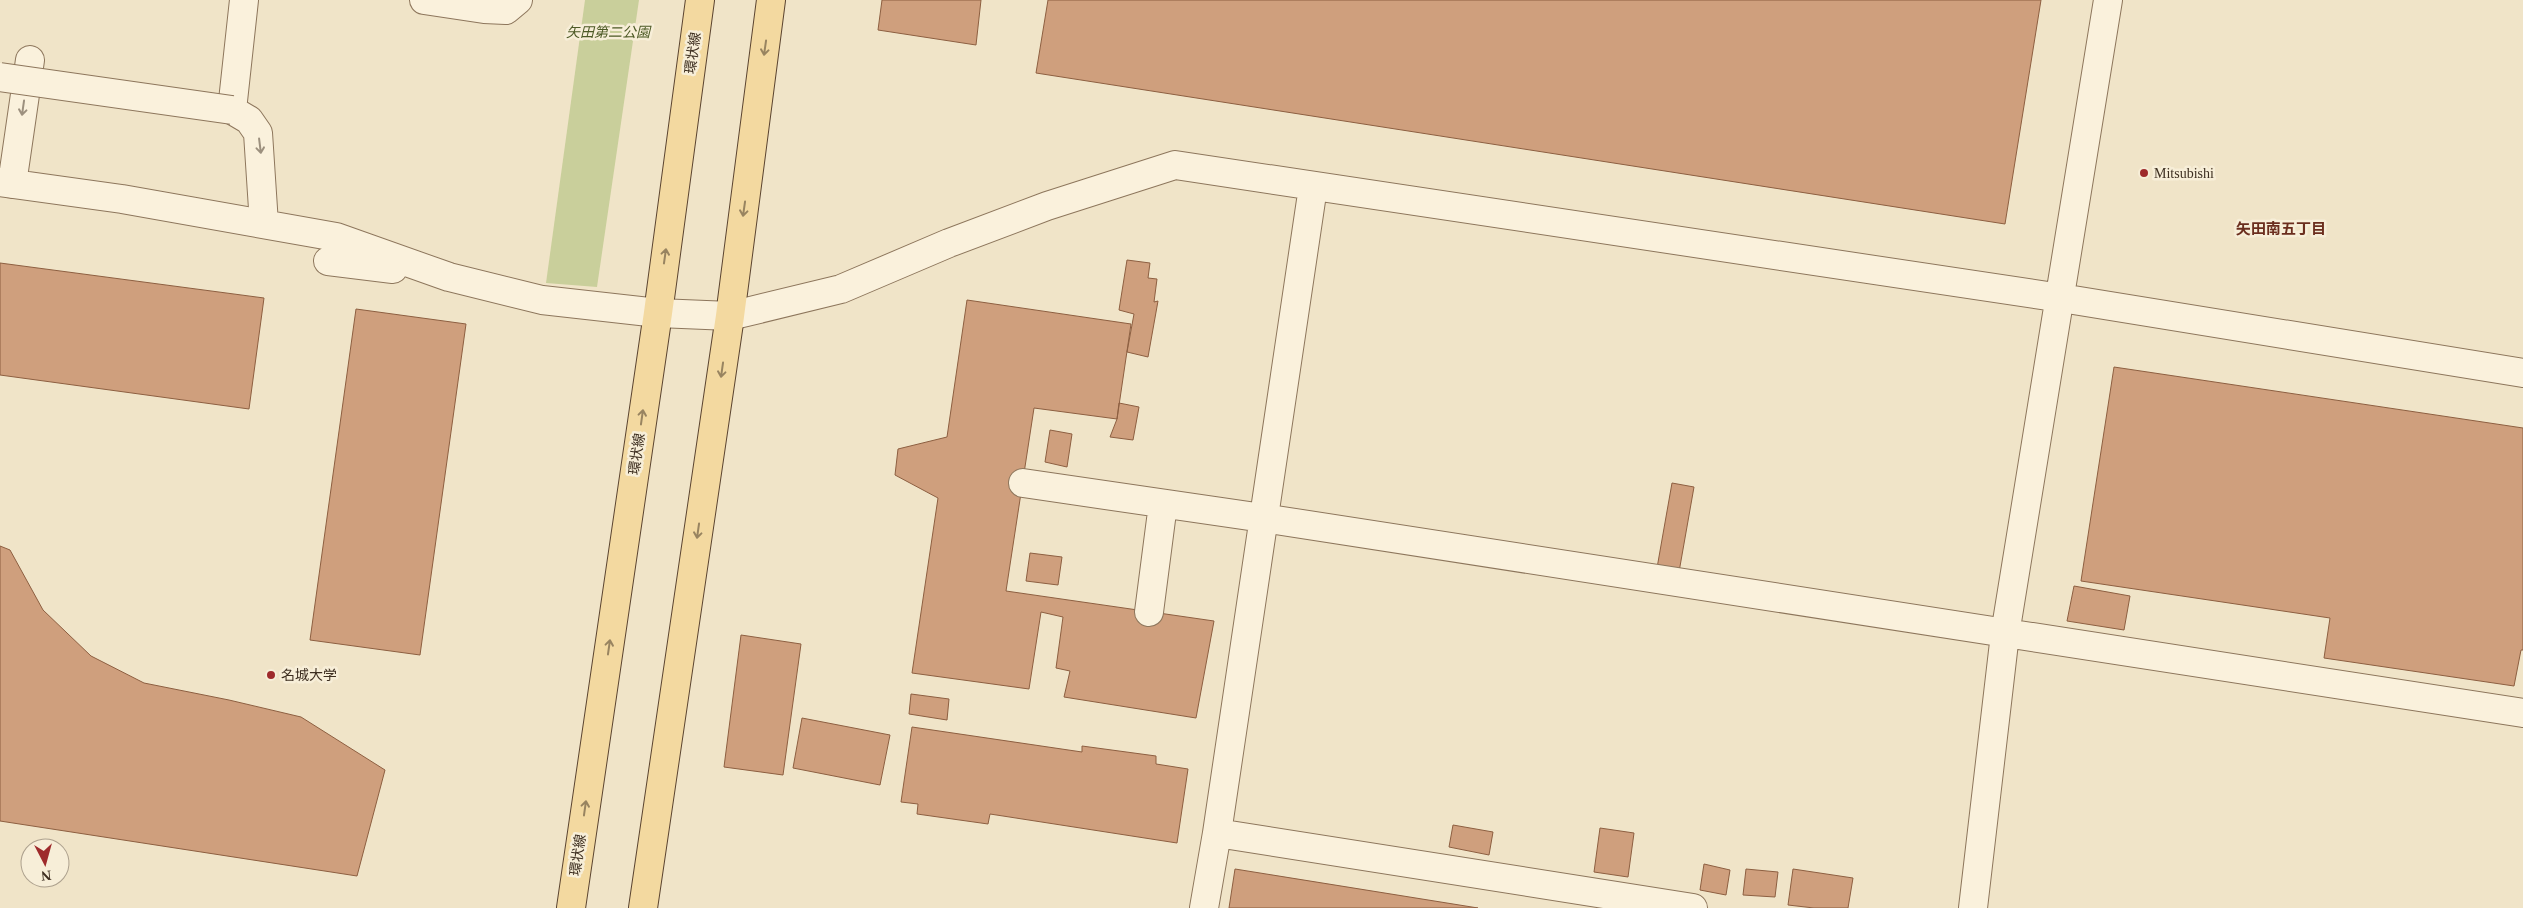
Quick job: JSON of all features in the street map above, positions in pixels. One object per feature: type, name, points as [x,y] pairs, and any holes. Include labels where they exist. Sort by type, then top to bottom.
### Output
[{"type":"main road","name":"環状線","points":[[570,908],[658,313],[700,0]]},
{"type":"main road","points":[[643,908],[730,316],[771,0]]},
{"type":"street","points":[[232,110],[244,0]]},
{"type":"street","points":[[424,0],[484,9],[506,10],[518,0]]},
{"type":"street","points":[[1973,908],[2005,634],[2108,0]]},
{"type":"street","points":[[30,60],[6,183],[122,200],[336,237],[449,277],[542,300],[658,313],[730,316],[841,289],[1047,206],[1175,166],[2061,298],[2523,373]]},
{"type":"street","points":[[0,77],[232,110],[249,120],[258,134],[264,224]]},
{"type":"street","points":[[1204,908],[1313,186]]},
{"type":"street","points":[[328,261],[449,277]]},
{"type":"street","points":[[1023,483],[1263,518],[2005,634],[2523,712]]},
{"type":"street","points":[[1149,612],[1162,504]]},
{"type":"street","points":[[1216,833],[1693,908]]},
{"type":"green space","name":"矢田第二公園","points":[[585,0],[639,0],[597,287],[546,283]]},
{"type":"building","points":[[882,0],[981,0],[976,45],[878,30]]},
{"type":"building","points":[[1048,0],[2041,0],[2005,224],[1036,73]]},
{"type":"building","points":[[1127,260],[1150,263],[1148,278],[1157,279],[1154,302],[1158,301],[1148,357],[1127,352],[1134,314],[1119,310]]},
{"type":"building","points":[[0,263],[264,298],[249,409],[0,375]]},
{"type":"building","points":[[967,300],[1131,324],[1117,419],[1034,408],[1006,591],[1214,621],[1196,718],[1064,697],[1070,671],[1056,668],[1063,617],[1041,612],[1029,689],[912,673],[938,498],[895,475],[898,449],[947,437]]},
{"type":"building","points":[[356,309],[466,324],[420,655],[310,640]]},
{"type":"building","points":[[2114,367],[2523,428],[2523,650],[2521,650],[2514,686],[2324,658],[2330,618],[2081,581]]},
{"type":"building","points":[[1119,403],[1139,407],[1133,440],[1110,437],[1117,419]]},
{"type":"building","points":[[1050,430],[1072,434],[1067,467],[1045,462]]},
{"type":"building","points":[[1672,483],[1694,487],[1679,572],[1657,568]]},
{"type":"building","points":[[0,546],[10,550],[43,610],[91,656],[144,683],[301,717],[385,770],[357,876],[0,821]]},
{"type":"building","points":[[1030,553],[1062,557],[1058,585],[1026,581]]},
{"type":"building","points":[[2074,586],[2130,596],[2124,630],[2067,621]]},
{"type":"building","points":[[741,635],[801,644],[783,775],[724,767]]},
{"type":"building","points":[[911,694],[949,699],[947,720],[909,714]]},
{"type":"building","points":[[802,718],[890,735],[880,785],[793,768]]},
{"type":"building","points":[[912,727],[1082,752],[1082,746],[1156,756],[1156,764],[1188,769],[1177,843],[990,814],[988,824],[917,814],[918,804],[901,802]]},
{"type":"building","points":[[1453,825],[1493,832],[1489,855],[1449,847]]},
{"type":"building","points":[[1600,828],[1634,833],[1628,877],[1594,872]]},
{"type":"building","points":[[1704,864],[1730,870],[1726,895],[1700,890]]},
{"type":"building","points":[[1235,869],[1478,908],[1229,908]]},
{"type":"building","points":[[1746,869],[1778,872],[1775,897],[1743,895]]},
{"type":"building","points":[[1793,869],[1853,878],[1848,908],[1814,908],[1788,905]]},
{"type":"place","name":"Mitsubishi","points":[[2144,173]]},
{"type":"place","name":"名城大学","points":[[271,675]]},
{"type":"district","name":"矢田南五丁目","points":[[2281,229]]}]
